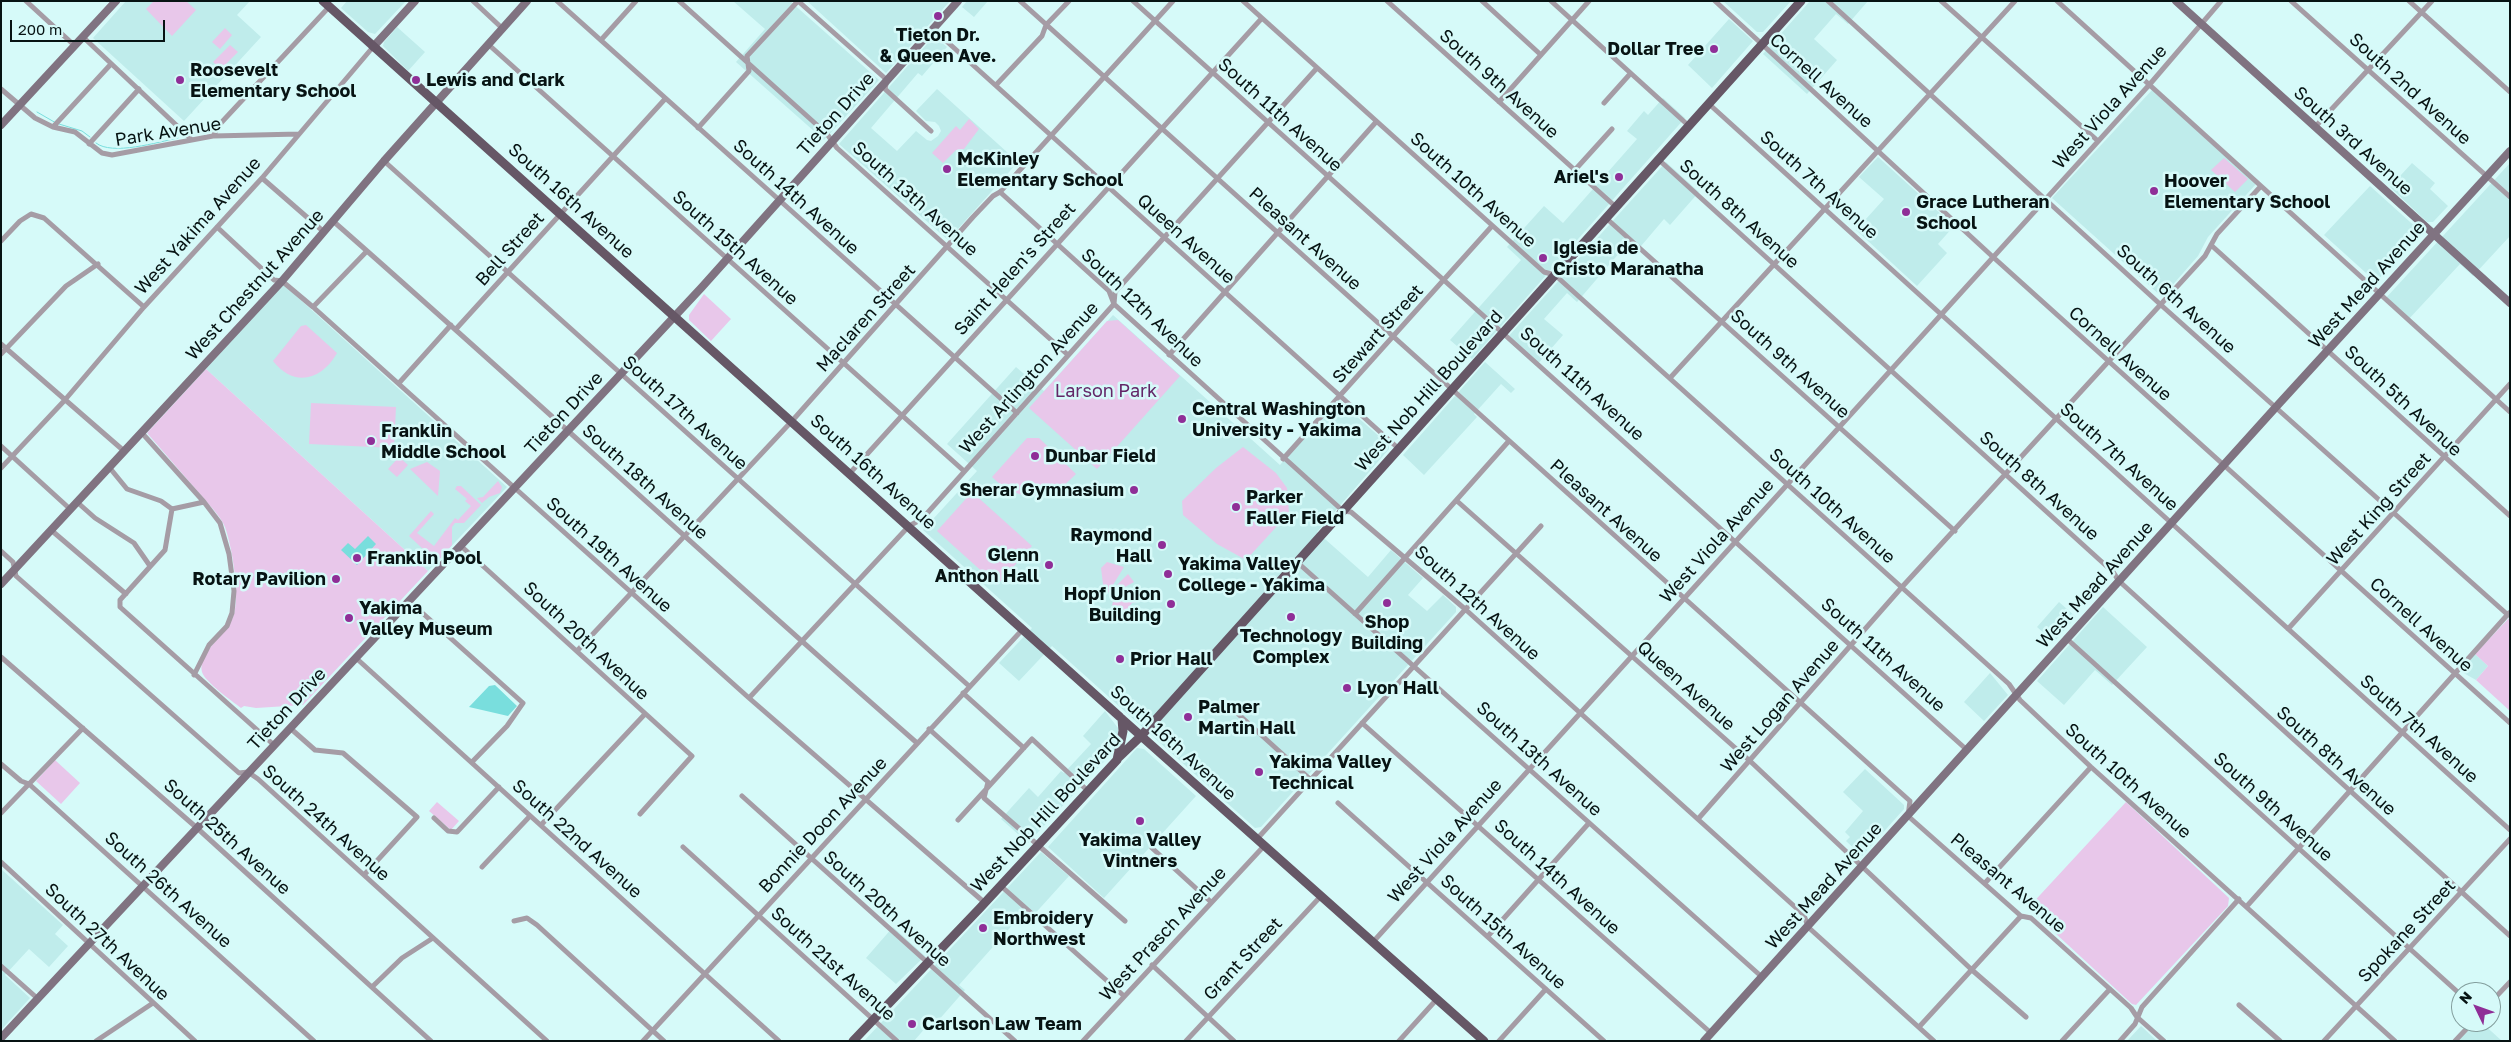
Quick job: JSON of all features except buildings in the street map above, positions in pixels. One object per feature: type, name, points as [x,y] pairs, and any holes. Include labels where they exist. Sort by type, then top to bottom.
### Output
[{"type":"main road","name":"West Nob Hill Boulevard","points":[[853,1041],[1141,736],[1801,1]]},
{"type":"main road","name":"South 16th Avenue","points":[[326,4],[1141,736],[1484,1041]]},
{"type":"main road","points":[[1118,759],[1122,731],[1121,718]]},
{"type":"street","points":[[26,1],[75,46]]},
{"type":"street","points":[[1,125],[116,1]]},
{"type":"street","name":"West Yakima Avenue","points":[[1,468],[64,401],[144,307],[262,178],[373,47],[415,1]]},
{"type":"street","points":[[473,1],[503,29]]},
{"type":"street","name":"West Chestnut Avenue","points":[[1,584],[282,281],[384,161],[527,1]]},
{"type":"street","name":"South 14th Avenue","points":[[557,1],[1017,413]]},
{"type":"street","points":[[601,40],[636,1]]},
{"type":"street","name":"South 13th Avenue","points":[[679,1],[833,141],[837,148],[1068,355]]},
{"type":"street","points":[[698,128],[749,71],[750,65],[747,56],[798,1],[887,80],[885,89],[931,131]]},
{"type":"street","name":"Tieton Drive","points":[[1,1038],[675,316],[958,1]]},
{"type":"street","name":"Pleasant Avenue","points":[[1020,1],[1508,442],[1910,801],[1908,816],[2021,916],[2031,918],[2131,1008],[2137,1017],[2164,1041]]},
{"type":"street","points":[[996,85],[1042,36],[1046,26],[1068,1]]},
{"type":"street","name":"South 11th Avenue","points":[[1133,1],[1504,332],[1967,750]]},
{"type":"street","name":"Maclaren Street","points":[[577,651],[792,421],[993,196],[1000,192],[1052,136],[1172,1]]},
{"type":"street","name":"South 10th Avenue","points":[[1242,1],[1544,272],[1555,275],[1902,587],[2009,684],[2020,700],[2091,767],[2396,1041]]},
{"type":"street","name":"South 9th Avenue","points":[[1387,1],[1616,207]]},
{"type":"street","points":[[1482,1],[1541,55]]},
{"type":"street","points":[[1552,1],[1689,126]]},
{"type":"street","points":[[1499,102],[1589,1]]},
{"type":"street","name":"Cornell Avenue","points":[[1715,1],[1993,257],[2510,724]]},
{"type":"street","name":"South 6th Avenue","points":[[1828,1],[2161,305],[2509,613]]},
{"type":"street","points":[[1941,1],[2098,141]]},
{"type":"street","points":[[1670,378],[2015,1]]},
{"type":"street","points":[[2057,1],[2380,292],[2510,412]]},
{"type":"street","name":"South 3rd Avenue","points":[[2176,1],[2510,303]]},
{"type":"street","name":"West Viola Avenue","points":[[1373,942],[1736,541],[1786,483],[2150,84],[2221,1]]},
{"type":"street","name":"South 2nd Avenue","points":[[2292,1],[2510,198]]},
{"type":"street","points":[[2409,1],[2510,92]]},
{"type":"street","points":[[2315,127],[2432,1]]},
{"type":"street","points":[[213,136],[220,124],[326,4]]},
{"type":"street","name":"Saint Helen's Street","points":[[850,473],[1262,18]]},
{"type":"street","name":"Queen Avenue","points":[[933,29],[1399,449]]},
{"type":"street","points":[[83,37],[191,139]]},
{"type":"street","name":"South 15th Avenue","points":[[489,45],[964,471]]},
{"type":"street","points":[[55,124],[111,64]]},
{"type":"street","name":"West Arlington Avenue","points":[[749,698],[909,526],[922,519],[1114,304],[1115,292],[1163,237],[1317,68]]},
{"type":"street","points":[[1604,103],[1630,74]]},
{"type":"street","name":"Park Avenue","points":[[1,89],[35,118],[75,132],[102,153],[112,155],[213,136],[299,134]]},
{"type":"street","points":[[89,144],[139,89]]},
{"type":"street","name":"Bell Street","points":[[399,383],[508,273],[665,99]]},
{"type":"street","name":"South 7th Avenue","points":[[1709,104],[2510,830]]},
{"type":"street","points":[[1169,355],[1376,122]]},
{"type":"street","points":[[1574,171],[1612,129]]},
{"type":"street","name":"West Mead Avenue","points":[[1704,1041],[2066,638],[2510,151]]},
{"type":"street","name":"South 8th Avenue","points":[[1658,160],[2113,572],[2119,581],[2510,936]]},
{"type":"street","name":"South 17th Avenue","points":[[384,161],[969,686]]},
{"type":"street","points":[[262,178],[324,232]]},
{"type":"street","name":"West Logan Avenue","points":[[1698,820],[1750,761],[1752,756],[1902,587],[2057,420],[2205,256],[2217,234],[2261,186]]},
{"type":"street","name":"South 12th Avenue","points":[[1000,192],[1109,291],[1114,304],[1169,355],[1343,511],[1351,512],[1465,609],[1804,915],[1808,926],[1934,1041]]},
{"type":"street","points":[[1,241],[20,221],[31,214],[44,218],[98,264],[144,307]]},
{"type":"street","name":"South 9th Avenue","points":[[1606,218],[1955,530]]},
{"type":"street","name":"South 18th Avenue","points":[[332,221],[454,327],[684,536],[917,743]]},
{"type":"street","name":"Stewart Street","points":[[1284,458],[1492,226]]},
{"type":"street","name":"South 19th Avenue","points":[[217,227],[274,280],[282,281],[313,307],[749,698],[984,904]]},
{"type":"street","name":"South 5th Avenue","points":[[2211,245],[2328,349],[2444,458],[2510,516]]},
{"type":"street","points":[[313,307],[367,251]]},
{"type":"street","points":[[1,354],[66,286],[98,264]]},
{"type":"street","points":[[1,344],[64,401],[124,451]]},
{"type":"street","name":"West King Street","points":[[2288,629],[2510,384]]},
{"type":"street","points":[[142,433],[204,502],[220,523],[229,554],[234,591],[232,613],[227,626],[209,645],[194,675]]},
{"type":"street","points":[[1355,614],[1508,442]]},
{"type":"street","points":[[1,446],[70,509]]},
{"type":"street","points":[[110,467],[127,489],[161,502],[172,509],[204,502]]},
{"type":"street","name":"Queen Avenue","points":[[1457,501],[1750,761],[1972,970],[2026,1017]]},
{"type":"street","points":[[77,502],[95,518],[134,543],[150,566]]},
{"type":"street","points":[[172,509],[165,550],[126,594],[119,603],[120,606],[194,675],[274,745]]},
{"type":"street","name":"West Prasch Avenue","points":[[1083,1041],[1211,902],[1311,780],[1542,526]]},
{"type":"street","points":[[51,530],[126,594]]},
{"type":"street","name":"South 20th Avenue","points":[[461,546],[692,756],[640,814]]},
{"type":"street","name":"South 24th Avenue","points":[[1,552],[16,568],[16,576],[239,773],[248,772],[547,1041]]},
{"type":"street","name":"South 13th Avenue","points":[[1297,562],[1762,977]]},
{"type":"street","points":[[409,601],[523,703],[506,726],[472,762]]},
{"type":"street","points":[[2247,906],[2509,613]]},
{"type":"street","name":"Bonnie Doon Avenue","points":[[643,1041],[1022,629]]},
{"type":"street","name":"South 9th Avenue","points":[[2066,638],[2451,987]]},
{"type":"street","name":"South 25th Avenue","points":[[1,657],[197,828],[432,1041]]},
{"type":"street","name":"South 22nd Avenue","points":[[356,658],[779,1041]]},
{"type":"street","points":[[963,693],[1024,748]]},
{"type":"street","points":[[1237,713],[1311,780]]},
{"type":"street","points":[[541,825],[645,714]]},
{"type":"street","name":"South 14th Avenue","points":[[1362,723],[1711,1033]]},
{"type":"street","points":[[1,813],[83,728]]},
{"type":"street","points":[[290,728],[315,750],[343,753],[417,817],[364,875]]},
{"type":"street","points":[[930,729],[988,782],[984,798],[1027,838],[1039,844],[1125,921]]},
{"type":"street","points":[[958,820],[1032,739],[1088,791]]},
{"type":"street","name":"South 26th Avenue","points":[[1,764],[21,781],[29,784],[314,1041]]},
{"type":"street","points":[[1985,883],[2091,767]]},
{"type":"street","points":[[434,818],[448,830],[458,832],[499,787]]},
{"type":"street","name":"South 20th Avenue","points":[[742,796],[1015,1041]]},
{"type":"street","name":"South 15th Avenue","points":[[1338,804],[1604,1041]]},
{"type":"street","points":[[482,867],[530,816]]},
{"type":"street","points":[[1488,936],[1589,823]]},
{"type":"street","name":"Spokane Street","points":[[2324,1041],[2510,839]]},
{"type":"street","name":"South 21st Avenue","points":[[683,847],[897,1041]]},
{"type":"street","points":[[1152,848],[1211,902]]},
{"type":"street","name":"South 27th Avenue","points":[[1,862],[195,1041]]},
{"type":"street","points":[[1001,886],[1124,996]]},
{"type":"street","name":"Grant Street","points":[[1186,1041],[1321,896]]},
{"type":"street","points":[[2120,1041],[2136,1024],[2142,1007],[2239,899]]},
{"type":"street","points":[[1919,1027],[2021,916]]},
{"type":"street","points":[[514,921],[527,918],[536,925],[664,1041]]},
{"type":"street","points":[[372,987],[402,958],[433,938]]},
{"type":"street","points":[[1152,965],[1234,1041]]},
{"type":"street","points":[[1,966],[37,998]]},
{"type":"street","points":[[2501,991],[2510,982]]},
{"type":"street","points":[[1499,1041],[1546,989]]},
{"type":"street","points":[[2062,1041],[2110,989]]},
{"type":"street","points":[[1399,1041],[1437,999]]},
{"type":"street","points":[[96,1041],[152,1003]]},
{"type":"street","points":[[2239,1005],[2280,1041]]},
{"type":"shaded area","name":"Roosevelt Elementary School","points":[[126,1],[250,1],[237,15],[261,37],[184,121],[93,38]]},
{"type":"shaded area","points":[[347,1],[406,1],[375,34],[368,32],[341,8]]},
{"type":"shaded area","points":[[733,1],[790,1],[879,80],[824,140],[736,62],[765,29]]},
{"type":"shaded area","points":[[807,1],[950,1],[886,73]]},
{"type":"shaded area","points":[[967,1],[988,1],[974,17],[962,7]]},
{"type":"shaded area","points":[[1723,1],[1791,1],[1763,32],[1757,32]]},
{"type":"shaded area","points":[[1810,1],[1868,1],[1848,24],[1836,14],[1814,39],[1837,60],[1807,94],[1763,54]]},
{"type":"shaded area","points":[[1729,19],[1753,41],[1712,88],[1688,65]]},
{"type":"shaded area","points":[[397,27],[425,52],[408,71],[383,46],[384,42]]},
{"type":"shaded area","name":"McKinley Elementary School","points":[[934,36],[947,47],[922,76],[918,73],[871,128],[897,151],[916,131],[931,141],[941,131],[939,126],[935,122],[926,121],[916,111],[937,89],[1018,162],[948,240],[839,144]]},
{"type":"shaded area","name":"Hoover Elementary School","points":[[2152,90],[2256,184],[2208,237],[2198,256],[2162,297],[2052,198]]},
{"type":"shaded area","points":[[1663,98],[1685,118],[1472,359],[1450,340],[1521,260],[1507,247],[1544,206],[1563,223],[1637,139],[1627,131],[1644,111],[1648,115]]},
{"type":"shaded area","name":"Grace Lutheran School","points":[[1878,157],[1954,226],[1938,244],[1947,253],[1917,286],[1856,230],[1884,199],[1859,177]]},
{"type":"shaded area","points":[[1666,162],[1699,192],[1670,225],[1664,219],[1636,252],[1627,244],[1577,302],[1567,293],[1544,319],[1563,335],[1536,366],[1506,339]]},
{"type":"shaded area","points":[[2412,163],[2435,183],[2430,189],[2448,206],[2433,222],[2427,222],[2390,187]]},
{"type":"shaded area","points":[[2510,163],[2510,236],[2473,276],[2460,264],[2407,321],[2384,300]]},
{"type":"shaded area","points":[[2370,186],[2419,230],[2419,235],[2376,282],[2324,235]]},
{"type":"shaded area","name":"Franklin Middle School","points":[[283,284],[507,487],[428,571],[206,369]]},
{"type":"shaded area","name":"Yakima Valley College - Yakima","points":[[1113,315],[1280,465],[1338,400],[1389,445],[1389,449],[1317,532],[1368,577],[1391,550],[1423,578],[1408,595],[1427,611],[1443,595],[1456,607],[1456,612],[1261,827],[1255,828],[1052,646],[1019,681],[999,663],[1032,628],[923,530],[977,471],[947,444],[1016,367],[1044,391]]},
{"type":"shaded area","points":[[1485,362],[1515,389],[1511,393],[1501,384],[1474,414],[1477,417],[1424,475],[1403,455]]},
{"type":"shaded area","points":[[2059,602],[2076,617],[2054,642],[2037,627]]},
{"type":"shaded area","points":[[2103,607],[2147,647],[2112,685],[2095,670],[2064,705],[2037,681]]},
{"type":"shaded area","points":[[2475,654],[2488,666],[2476,680],[2460,671]]},
{"type":"shaded area","points":[[1990,673],[2008,695],[1984,721],[1964,702]]},
{"type":"shaded area","points":[[1105,711],[1118,728],[1119,739],[1115,750],[1028,843],[1001,819],[1029,788],[1038,797],[1061,771],[1064,773],[1091,744],[1083,736]]},
{"type":"shaded area","points":[[1137,748],[1144,749],[1196,796],[1104,898],[1048,847]]},
{"type":"shaded area","points":[[1865,769],[1904,805],[1904,809],[1862,856],[1846,841],[1850,837],[1845,832],[1863,811],[1843,792]]},
{"type":"shaded area","points":[[1041,852],[1069,876],[1031,918],[1024,912],[959,985],[965,990],[937,1022],[933,1019],[914,1041],[864,1041]]},
{"type":"shaded area","points":[[1,869],[63,925],[55,934],[68,946],[49,967],[29,949],[5,975],[30,998],[1,1030]]},
{"type":"shaded area","points":[[893,927],[925,956],[896,984],[866,958]]},
{"type":"shaded area","points":[[2141,1026],[2157,1041],[2127,1041]]},
{"type":"shaded area","points":[[2461,1032],[2492,1032],[2502,1041],[2453,1041]]},
{"type":"green space","points":[[154,1],[186,1],[196,10],[172,36],[146,9]]},
{"type":"green space","points":[[225,28],[232,35],[220,49],[212,42]]},
{"type":"green space","points":[[230,45],[238,52],[221,69],[213,62]]},
{"type":"green space","points":[[969,119],[979,129],[964,149],[956,150],[943,163],[932,153],[956,126],[960,130]]},
{"type":"green space","points":[[2224,158],[2248,179],[2235,192],[2211,170]]},
{"type":"green space","points":[[704,294],[731,319],[711,341],[689,320],[689,315]]},
{"type":"green space","name":"Larson Park","points":[[1118,320],[1180,376],[1097,469],[1029,408],[1107,321]]},
{"type":"green space","points":[[306,325],[337,353],[331,362],[316,375],[299,377],[290,375],[281,370],[273,361],[301,326]]},
{"type":"green space","points":[[206,369],[428,571],[303,705],[256,708],[244,706],[241,708],[213,686],[202,672],[204,657],[231,621],[236,606],[236,583],[230,546],[225,527],[217,514],[147,433]]},
{"type":"green space","points":[[311,403],[396,407],[394,448],[309,444]]},
{"type":"green space","name":"Dunbar Field","points":[[1027,438],[1039,438],[1076,474],[1056,490],[1035,496],[1013,492],[1002,486],[992,477]]},
{"type":"green space","name":"Parker Faller Field","points":[[1243,447],[1276,473],[1287,488],[1289,513],[1246,560],[1217,544],[1183,515],[1182,501],[1216,468]]},
{"type":"green space","points":[[399,457],[408,465],[397,477],[388,469]]},
{"type":"green space","points":[[427,462],[440,471],[438,496],[410,469]]},
{"type":"green space","points":[[498,481],[502,487],[500,493],[489,497],[482,503],[477,498],[483,497]]},
{"type":"green space","points":[[457,486],[461,486],[481,505],[464,523],[455,523],[452,527],[452,545],[437,562],[409,536],[431,511],[434,514],[417,533],[434,546],[455,518],[458,520],[471,506],[465,501],[467,499],[455,489]]},
{"type":"green space","points":[[972,492],[1032,546],[997,585],[937,531]]},
{"type":"green space","points":[[1107,562],[1124,567],[1108,593],[1104,592],[1101,568]]},
{"type":"green space","points":[[1128,574],[1134,582],[1114,593],[1112,590]]},
{"type":"green space","points":[[1148,590],[1150,592],[1142,601],[1132,603],[1125,612],[1118,614],[1112,605],[1115,596]]},
{"type":"green space","points":[[2510,617],[2510,711],[2476,680],[2488,666],[2475,654]]},
{"type":"green space","points":[[55,760],[80,783],[61,804],[36,781]]},
{"type":"green space","points":[[437,802],[459,821],[451,830],[429,811]]},
{"type":"green space","points":[[2126,802],[2229,898],[2228,906],[2136,1005],[2132,1004],[2028,908]]},
{"type":"water","name":"Franklin Pool","points":[[368,536],[376,544],[357,565],[341,550],[348,543],[355,549]]},
{"type":"water","points":[[495,685],[517,706],[508,716],[469,707],[489,686]]},
{"type":"waterway","points":[[37,112],[56,123]]},
{"type":"waterway","points":[[59,124],[82,131],[90,137]]},
{"type":"waterway","points":[[96,143],[103,147],[124,148],[178,138]]},
{"type":"place","name":"Tieton Dr. & Queen Ave.","points":[[938,16]]},
{"type":"place","name":"Dollar Tree","points":[[1714,49]]},
{"type":"place","name":"Roosevelt Elementary School","points":[[180,80]]},
{"type":"place","name":"Lewis and Clark","points":[[416,80]]},
{"type":"place","name":"McKinley Elementary School","points":[[947,169]]},
{"type":"place","name":"Ariel's","points":[[1619,177]]},
{"type":"place","name":"Hoover Elementary School","points":[[2154,191]]},
{"type":"place","name":"Grace Lutheran School","points":[[1906,212]]},
{"type":"place","name":"Iglesia de Cristo Maranatha","points":[[1543,258]]},
{"type":"place","name":"Central Washington University - Yakima","points":[[1182,419]]},
{"type":"place","name":"Franklin Middle School","points":[[371,441]]},
{"type":"place","name":"Dunbar Field","points":[[1035,456]]},
{"type":"place","name":"Sherar Gymnasium","points":[[1134,490]]},
{"type":"place","name":"Parker Faller Field","points":[[1236,507]]},
{"type":"place","name":"Raymond Hall","points":[[1162,545]]},
{"type":"place","name":"Franklin Pool","points":[[357,558]]},
{"type":"place","name":"Glenn Anthon Hall","points":[[1049,565]]},
{"type":"place","name":"Yakima Valley College - Yakima","points":[[1168,574]]},
{"type":"place","name":"Rotary Pavilion","points":[[336,579]]},
{"type":"place","name":"Shop Building","points":[[1387,603]]},
{"type":"place","name":"Hopf Union Building","points":[[1171,604]]},
{"type":"place","name":"Technology Complex","points":[[1291,617]]},
{"type":"place","name":"Yakima Valley Museum","points":[[349,618]]},
{"type":"place","name":"Prior Hall","points":[[1120,659]]},
{"type":"place","name":"Lyon Hall","points":[[1347,688]]},
{"type":"place","name":"Palmer Martin Hall","points":[[1188,717]]},
{"type":"place","name":"Yakima Valley Technical","points":[[1259,772]]},
{"type":"place","name":"Yakima Valley Vintners","points":[[1140,821]]},
{"type":"place","name":"Embroidery Northwest","points":[[983,928]]},
{"type":"place","name":"Carlson Law Team","points":[[912,1024]]}]
